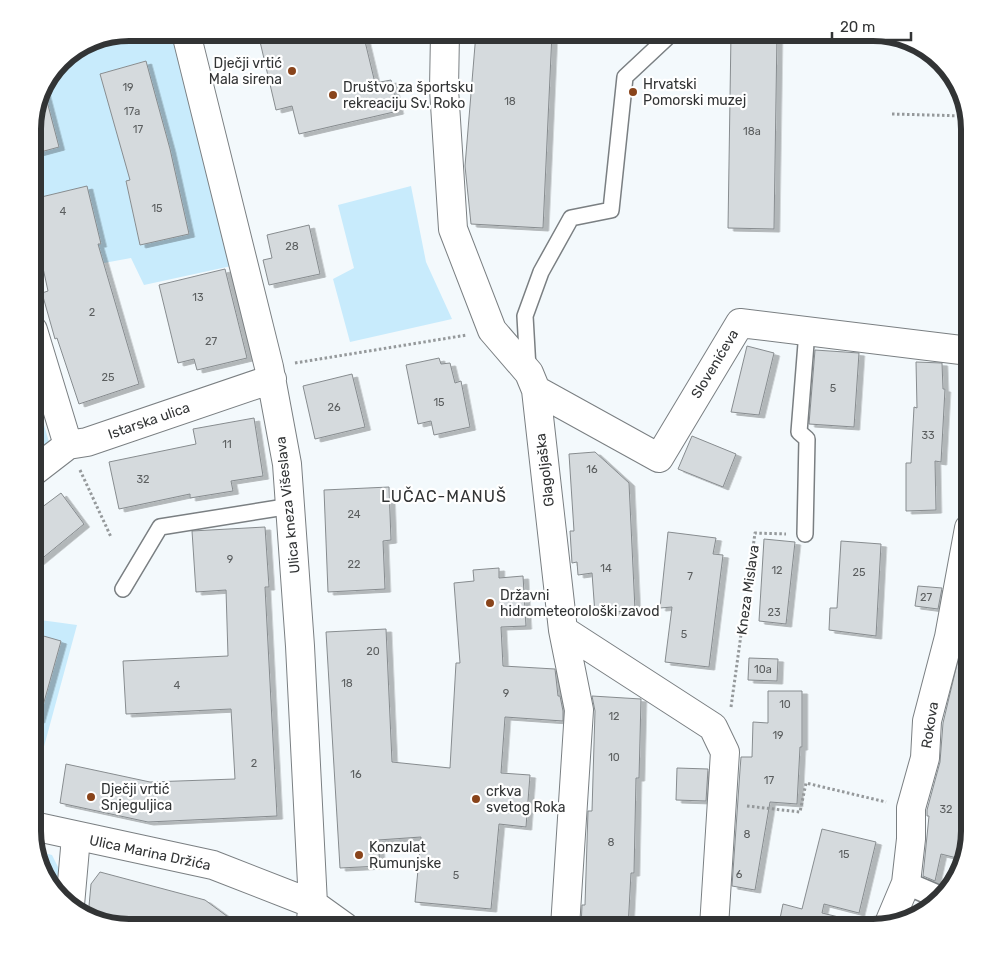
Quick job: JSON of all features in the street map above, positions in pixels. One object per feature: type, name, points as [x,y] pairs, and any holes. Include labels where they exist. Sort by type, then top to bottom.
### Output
[{"type":"street","name":"Ulica kneza Višeslava","points":[[188,41],[270,373],[288,464],[300,646],[311,916]]},
{"type":"street","points":[[445,41],[444,89],[453,228],[492,330],[532,381]]},
{"type":"street","name":"Slovenićeva","points":[[532,381],[659,458],[740,323],[961,350]]},
{"type":"street","points":[[41,356],[68,445]]},
{"type":"street","name":"Istarska ulica","points":[[41,466],[68,445],[87,442],[270,373]]},
{"type":"street","name":"Glagoljaška","points":[[532,381],[563,630],[578,710],[566,919]]},
{"type":"street","name":"Rokova","points":[[892,916],[906,883],[911,839],[911,808],[925,758],[928,721],[961,590]]},
{"type":"street","points":[[563,630],[713,727],[725,752],[715,919]]},
{"type":"street","name":"Ulica Marina Držića","points":[[41,828],[213,865],[311,916]]},
{"type":"street","points":[[71,897],[76,837]]},
{"type":"street","points":[[906,883],[933,895]]},
{"type":"lane","points":[[532,381],[525,316],[541,272],[571,218],[611,210],[625,77],[663,41]]},
{"type":"lane","points":[[805,534],[807,439],[798,432],[807,332]]},
{"type":"lane","points":[[123,588],[160,527],[291,506]]},
{"type":"path","points":[[892,114],[960,116]]},
{"type":"path","points":[[270,373],[464,336]]},
{"type":"path","points":[[68,445],[111,537]]},
{"type":"path","name":"Kneza Mislava","points":[[725,752],[756,534],[805,534]]},
{"type":"path","points":[[722,802],[800,812],[806,782],[911,808]]},
{"type":"shaded area","points":[[123,41],[178,41],[236,265],[144,285],[131,258],[41,275],[41,258],[100,244],[87,187],[41,197],[41,152],[58,147],[46,100],[56,80],[71,63],[85,53],[106,44]],"holes":[[[145,61],[167,137],[122,150],[100,74]],[[175,171],[189,234],[140,245],[126,181]]]},
{"type":"shaded area","points":[[411,186],[426,262],[452,319],[350,342],[333,279],[354,268],[338,205]]},
{"type":"shaded area","points":[[41,415],[49,442],[41,448]]},
{"type":"shaded area","points":[[41,620],[77,625],[41,758],[41,714],[61,642],[41,636]]},
{"type":"shaded area","points":[[44,853],[52,855],[60,871],[59,884],[48,865]]},
{"type":"building","name":"Društvo za športsku rekreaciju Sv. Roko","points":[[260,41],[365,41],[375,83],[391,80],[398,111],[299,134],[292,106],[276,110]]},
{"type":"building","points":[[475,41],[552,41],[543,228],[471,224],[465,166]]},
{"type":"building","points":[[731,41],[777,41],[774,229],[728,228]]},
{"type":"building","points":[[146,61],[170,149],[189,234],[140,245],[126,181],[130,180],[100,74]]},
{"type":"building","points":[[46,99],[59,147],[41,152],[41,123]]},
{"type":"building","points":[[87,186],[101,244],[98,244],[139,384],[79,404],[57,338],[55,339],[42,293],[48,291],[41,259],[41,197]]},
{"type":"building","points":[[309,225],[320,274],[269,285],[263,260],[272,258],[267,235]]},
{"type":"building","points":[[225,269],[247,358],[197,370],[194,359],[178,363],[159,285]]},
{"type":"building","points":[[747,346],[774,353],[759,415],[731,412]]},
{"type":"building","points":[[815,350],[859,353],[854,427],[809,424]]},
{"type":"building","points":[[439,358],[441,364],[450,363],[455,383],[461,381],[470,427],[434,435],[431,421],[418,424],[406,365]]},
{"type":"building","points":[[916,362],[942,363],[943,389],[945,389],[941,462],[935,461],[936,510],[906,511],[906,463],[911,463],[914,407],[917,408]]},
{"type":"building","points":[[352,374],[365,427],[315,439],[303,386]]},
{"type":"building","points":[[254,418],[263,476],[231,481],[233,491],[190,498],[190,494],[119,509],[109,462],[196,444],[193,429]]},
{"type":"building","points":[[692,436],[736,454],[723,487],[678,469]]},
{"type":"building","points":[[595,452],[629,483],[635,610],[595,614],[592,573],[578,575],[577,562],[572,563],[570,531],[574,531],[569,454]]},
{"type":"building","points":[[389,487],[391,540],[383,541],[385,589],[328,592],[324,490]]},
{"type":"building","points":[[61,493],[84,524],[41,559],[41,508]]},
{"type":"building","points":[[265,527],[269,587],[265,587],[277,816],[148,822],[60,803],[66,764],[150,782],[235,779],[231,709],[126,714],[123,661],[228,656],[226,590],[196,592],[192,531]]},
{"type":"building","points":[[668,532],[716,538],[713,554],[723,555],[709,667],[665,662],[672,607],[660,608]]},
{"type":"building","points":[[764,539],[795,542],[786,624],[759,621]]},
{"type":"building","points":[[841,541],[881,544],[876,636],[829,630],[830,608],[837,608]]},
{"type":"building","points":[[499,568],[499,578],[523,576],[526,626],[501,627],[503,666],[555,669],[558,696],[560,696],[563,711],[563,721],[505,717],[501,773],[530,775],[526,827],[499,824],[491,909],[415,902],[421,837],[378,840],[380,866],[340,868],[326,632],[386,629],[392,762],[450,768],[456,663],[460,663],[454,583],[474,581],[473,570]]},
{"type":"building","points":[[918,586],[942,588],[938,609],[915,606]]},
{"type":"building","points":[[41,635],[61,641],[41,713]]},
{"type":"building","points":[[961,647],[961,837],[956,858],[941,854],[935,881],[923,876],[929,816],[927,816],[927,810],[940,762],[943,723]]},
{"type":"building","points":[[749,658],[778,659],[777,681],[748,680]]},
{"type":"building","points":[[768,691],[802,691],[802,747],[800,747],[797,804],[770,802],[755,890],[732,886],[741,757],[752,757],[753,722],[768,723]]},
{"type":"building","points":[[592,696],[641,699],[639,778],[636,778],[634,873],[631,873],[628,919],[581,919],[582,905],[585,905],[588,811],[592,811],[595,711]]},
{"type":"building","points":[[677,768],[708,769],[706,801],[676,800]]},
{"type":"building","points":[[822,829],[876,842],[859,913],[824,904],[822,913],[847,919],[780,919],[783,904],[802,909]]},
{"type":"building","points":[[100,872],[205,900],[231,919],[129,919],[112,917],[89,909],[91,884]]},
{"type":"place","name":"Dječji vrtić Mala sirena","points":[[292,71]]},
{"type":"place","name":"Hrvatski Pomorski muzej","points":[[633,92]]},
{"type":"place","name":"Društvo za športsku rekreaciju Sv. Roko","points":[[333,95]]},
{"type":"place","name":"Državni hidrometeorološki zavod","points":[[490,603]]},
{"type":"place","name":"Dječji vrtić Snjeguljica","points":[[91,797]]},
{"type":"place","name":"crkva svetog Roka","points":[[476,799]]},
{"type":"place","name":"Konzulat Rumunjske","points":[[359,855]]},
{"type":"district","name":"LUČAC-MANUŠ","points":[[444,496]]}]
